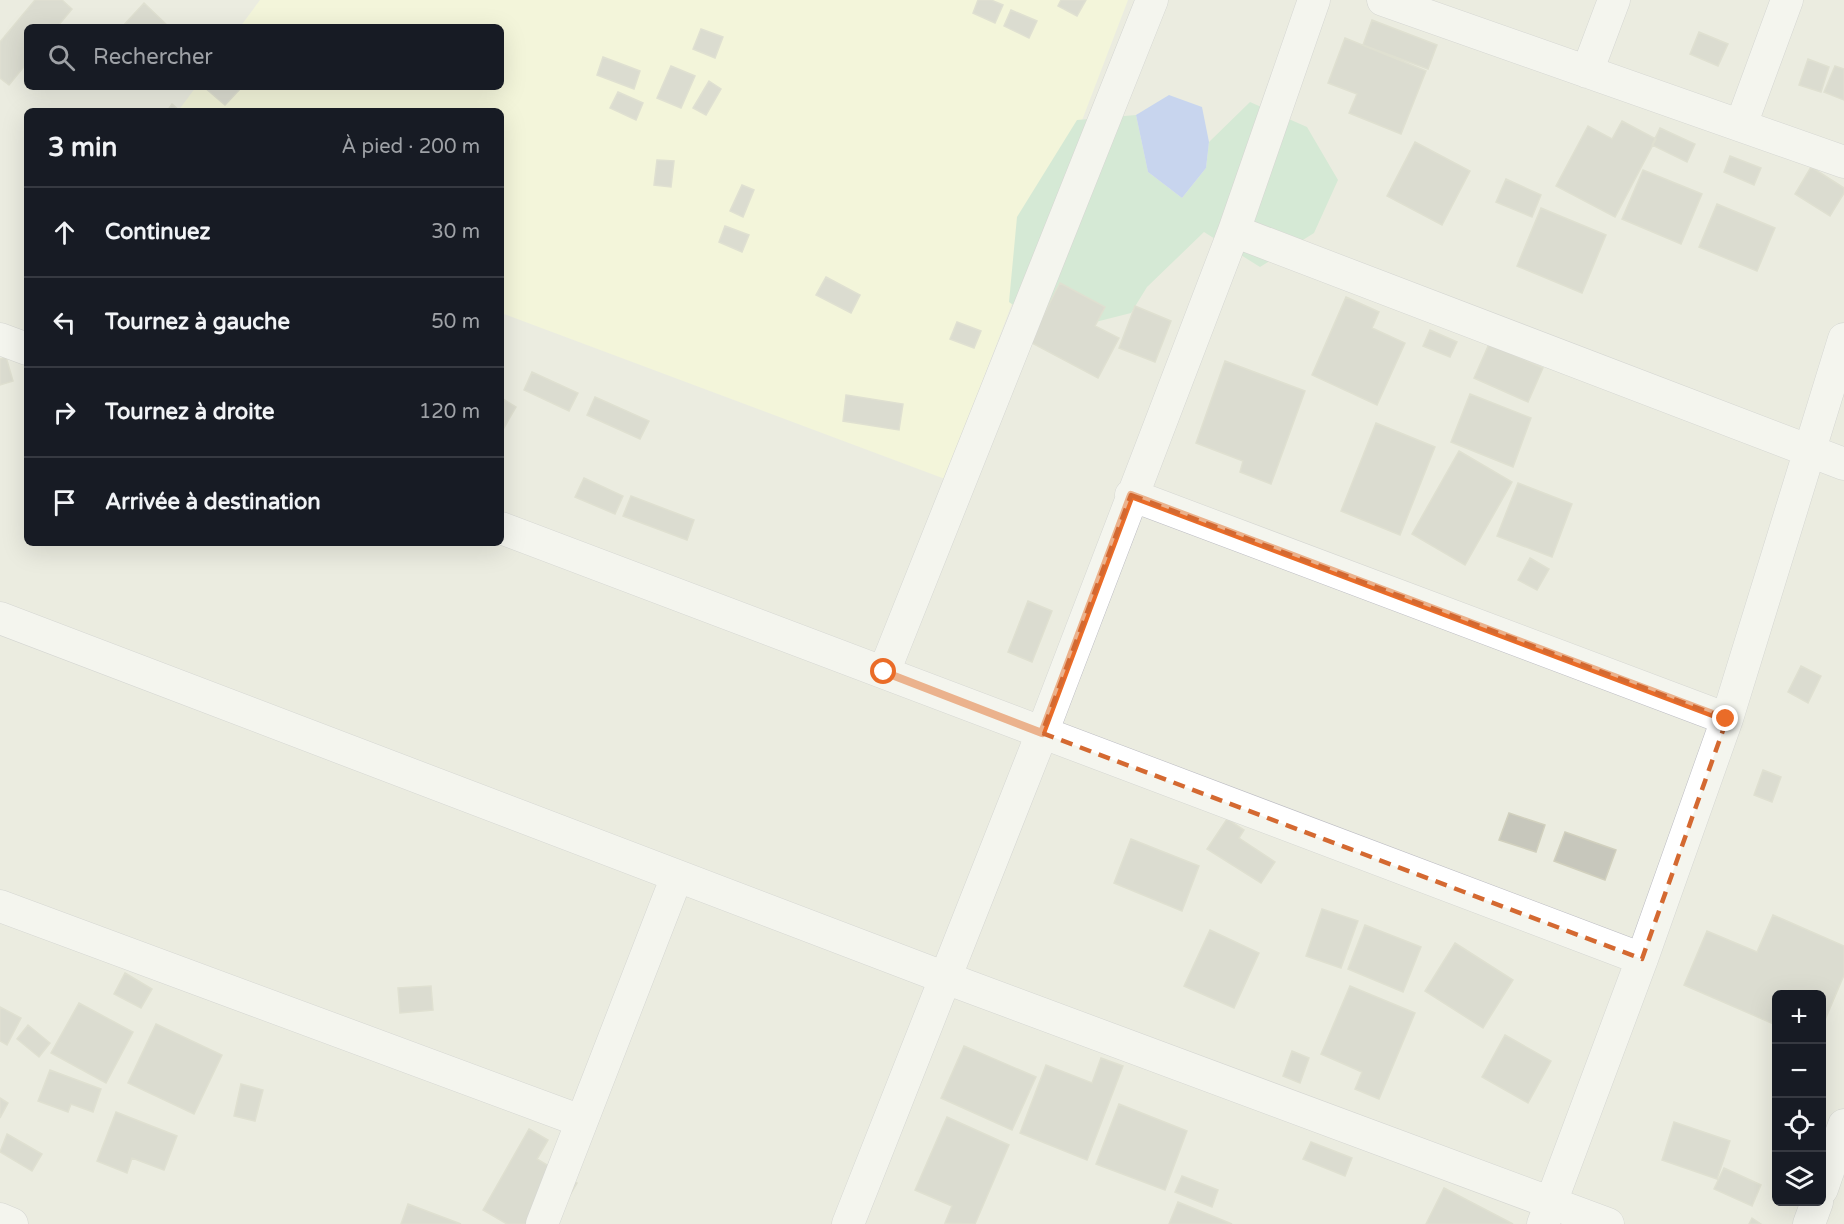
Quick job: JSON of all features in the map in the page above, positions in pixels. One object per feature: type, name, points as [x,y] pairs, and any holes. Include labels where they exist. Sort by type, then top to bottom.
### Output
[{"type":"street","points":[[884,672],[1152,0]]},
{"type":"street","points":[[852,1223],[943,977],[1042,733],[1233,231],[1314,0]]},
{"type":"street","points":[[1383,0],[1844,162]]},
{"type":"street","points":[[1587,72],[1614,0]]},
{"type":"street","points":[[1741,125],[1787,0]]},
{"type":"street","points":[[1233,231],[1844,464]]},
{"type":"street","points":[[0,339],[24,348]]},
{"type":"street","points":[[1547,1213],[1642,959],[1726,719],[1844,339]]},
{"type":"street","points":[[1131,495],[1726,719]]},
{"type":"street","points":[[504,529],[1642,959]]},
{"type":"street","points":[[0,618],[943,977],[1547,1213],[1608,1224]]},
{"type":"street","points":[[542,1224],[676,876]]},
{"type":"street","points":[[0,906],[581,1121]]},
{"type":"street","points":[[1826,1175],[1844,1125]]},
{"type":"street","points":[[1809,1224],[1816,1206]]},
{"type":"street","points":[[0,1219],[12,1224]]},
{"type":"highlighted area","points":[[1131,495],[1727,719],[1642,959],[1042,733]]},
{"type":"shaded area","points":[[260,0],[1128,0],[945,479],[504,314],[504,108],[180,108],[194,90],[504,90],[504,24],[242,24]]},
{"type":"shaded area","points":[[1250,102],[1307,127],[1338,180],[1314,233],[1260,267],[1204,232],[1147,287],[1131,313],[1052,333],[1009,302],[1017,217],[1077,120],[1136,115],[1148,172],[1182,198],[1206,168],[1209,142]]},
{"type":"water","points":[[1169,95],[1202,107],[1209,142],[1206,168],[1182,198],[1148,172],[1136,115]]},
{"type":"building","points":[[35,0],[62,0],[72,9],[60,24],[24,24],[24,67],[9,85],[0,78],[0,42]]},
{"type":"building","points":[[978,0],[991,0],[1003,5],[995,23],[973,13]]},
{"type":"building","points":[[1061,0],[1086,0],[1077,16],[1058,6]]},
{"type":"building","points":[[144,3],[166,24],[125,24]]},
{"type":"building","points":[[1011,10],[1037,21],[1029,38],[1004,26]]},
{"type":"building","points":[[1372,20],[1437,45],[1428,69],[1363,45]]},
{"type":"building","points":[[701,29],[723,37],[715,58],[693,49]]},
{"type":"building","points":[[1699,32],[1728,44],[1718,66],[1690,54]]},
{"type":"building","points":[[1345,38],[1426,71],[1401,134],[1349,113],[1357,94],[1328,83]]},
{"type":"building","points":[[603,57],[640,71],[634,89],[597,75]]},
{"type":"building","points":[[1808,59],[1829,67],[1821,92],[1799,85]]},
{"type":"building","points":[[671,66],[695,76],[681,108],[657,98]]},
{"type":"building","points":[[1835,66],[1844,69],[1844,100],[1824,92]]},
{"type":"building","points":[[709,81],[721,89],[706,115],[693,108]]},
{"type":"building","points":[[208,90],[239,90],[225,105]]},
{"type":"building","points":[[618,92],[643,103],[636,120],[610,108]]},
{"type":"building","points":[[1622,121],[1656,139],[1615,217],[1556,186],[1588,126],[1612,139]]},
{"type":"building","points":[[1660,128],[1695,144],[1687,162],[1652,145]]},
{"type":"building","points":[[1415,142],[1470,171],[1442,225],[1387,196]]},
{"type":"building","points":[[1730,156],[1761,168],[1754,185],[1724,172]]},
{"type":"building","points":[[657,160],[674,161],[671,187],[654,185]]},
{"type":"building","points":[[1811,167],[1844,188],[1844,193],[1830,216],[1795,194]]},
{"type":"building","points":[[1643,170],[1702,194],[1681,244],[1622,219]]},
{"type":"building","points":[[1506,179],[1541,195],[1532,217],[1496,202]]},
{"type":"building","points":[[742,185],[754,190],[743,217],[730,211]]},
{"type":"building","points":[[1717,204],[1775,228],[1757,271],[1699,247]]},
{"type":"building","points":[[1541,208],[1606,235],[1582,293],[1517,266]]},
{"type":"building","points":[[725,226],[749,235],[742,252],[719,242]]},
{"type":"building","points":[[826,277],[860,295],[851,313],[816,295]]},
{"type":"building","points":[[1060,283],[1105,307],[1095,326],[1119,338],[1098,378],[1030,342]]},
{"type":"building","points":[[1346,297],[1379,312],[1372,328],[1405,343],[1377,405],[1312,375]]},
{"type":"building","points":[[1135,306],[1171,321],[1155,362],[1119,348]]},
{"type":"building","points":[[957,322],[981,331],[974,348],[950,339]]},
{"type":"building","points":[[1430,330],[1457,342],[1450,357],[1423,346]]},
{"type":"building","points":[[1489,344],[1543,368],[1528,402],[1474,378]]},
{"type":"building","points":[[6,357],[13,381],[0,385],[0,359]]},
{"type":"building","points":[[1225,361],[1305,391],[1271,484],[1240,472],[1243,461],[1196,443]]},
{"type":"building","points":[[532,372],[578,393],[569,411],[524,390]]},
{"type":"building","points":[[1470,394],[1531,418],[1513,467],[1451,442]]},
{"type":"building","points":[[846,395],[903,404],[899,430],[843,421]]},
{"type":"building","points":[[595,397],[649,421],[640,439],[587,415]]},
{"type":"building","points":[[504,400],[516,407],[504,428]]},
{"type":"building","points":[[1376,423],[1435,447],[1400,535],[1341,511]]},
{"type":"building","points":[[1459,451],[1512,482],[1465,565],[1412,534]]},
{"type":"building","points":[[584,478],[623,496],[615,514],[575,497]]},
{"type":"building","points":[[1518,483],[1572,504],[1552,557],[1497,536]]},
{"type":"building","points":[[631,496],[694,520],[687,540],[623,516]]},
{"type":"building","points":[[1530,558],[1549,569],[1537,590],[1518,580]]},
{"type":"building","points":[[1028,601],[1052,611],[1032,662],[1008,652]]},
{"type":"building","points":[[1801,666],[1821,676],[1808,703],[1788,692]]},
{"type":"building","points":[[1763,770],[1781,777],[1772,802],[1754,795]]},
{"type":"building","points":[[1509,813],[1545,825],[1536,852],[1499,840]]},
{"type":"building","points":[[1227,819],[1244,830],[1239,838],[1275,862],[1261,883],[1207,849]]},
{"type":"building","points":[[1565,832],[1616,850],[1605,880],[1554,861]]},
{"type":"building","points":[[1131,839],[1199,866],[1182,911],[1114,883]]},
{"type":"building","points":[[1322,909],[1358,921],[1341,968],[1306,956]]},
{"type":"building","points":[[1773,915],[1844,946],[1844,975],[1826,1018],[1826,990],[1772,990],[1772,1023],[1684,985],[1707,931],[1757,952]]},
{"type":"building","points":[[1365,925],[1421,947],[1403,992],[1348,969]]},
{"type":"building","points":[[1210,930],[1259,953],[1234,1008],[1184,986]]},
{"type":"building","points":[[1455,943],[1513,980],[1483,1028],[1425,991]]},
{"type":"building","points":[[125,973],[152,989],[141,1008],[114,994]]},
{"type":"building","points":[[431,986],[433,1010],[400,1013],[398,988]]},
{"type":"building","points":[[1350,986],[1415,1013],[1379,1099],[1355,1089],[1362,1072],[1321,1054]]},
{"type":"building","points":[[79,1003],[133,1032],[106,1083],[51,1053]]},
{"type":"building","points":[[0,1007],[21,1018],[7,1045],[0,1041]]},
{"type":"building","points":[[156,1024],[222,1055],[194,1114],[128,1083]]},
{"type":"building","points":[[28,1025],[50,1043],[39,1057],[17,1039]]},
{"type":"building","points":[[1505,1035],[1551,1061],[1528,1103],[1482,1077]]},
{"type":"building","points":[[964,1046],[1036,1077],[1012,1130],[941,1098]]},
{"type":"building","points":[[1292,1051],[1309,1058],[1300,1083],[1283,1076]]},
{"type":"building","points":[[1101,1058],[1123,1066],[1087,1160],[1020,1133],[1046,1065],[1092,1083]]},
{"type":"building","points":[[50,1070],[101,1089],[93,1112],[71,1104],[68,1112],[38,1101]]},
{"type":"building","points":[[241,1084],[263,1090],[255,1121],[234,1116]]},
{"type":"building","points":[[0,1098],[8,1103],[0,1118]]},
{"type":"building","points":[[1119,1104],[1187,1131],[1165,1190],[1096,1164]]},
{"type":"building","points":[[116,1112],[177,1136],[164,1170],[132,1158],[127,1173],[97,1161]]},
{"type":"building","points":[[947,1117],[1009,1145],[975,1224],[945,1223],[952,1206],[915,1190]]},
{"type":"building","points":[[1674,1122],[1730,1141],[1717,1179],[1662,1160]]},
{"type":"building","points":[[529,1129],[548,1140],[537,1159],[577,1183],[553,1224],[507,1224],[483,1210]]},
{"type":"building","points":[[7,1134],[42,1154],[32,1171],[0,1152]]},
{"type":"building","points":[[1311,1142],[1352,1158],[1345,1176],[1303,1159]]},
{"type":"building","points":[[1724,1168],[1761,1185],[1752,1206],[1714,1189]]},
{"type":"building","points":[[1182,1176],[1218,1190],[1212,1207],[1175,1192]]},
{"type":"building","points":[[1444,1188],[1513,1224],[1426,1224]]},
{"type":"building","points":[[1178,1202],[1232,1224],[1169,1224]]},
{"type":"building","points":[[408,1204],[461,1224],[401,1224]]},
{"type":"building","points":[[1752,1218],[1761,1224],[1749,1224]]},
{"type":"route","points":[[884,672],[1042,733],[1131,495],[1726,719]]}]
